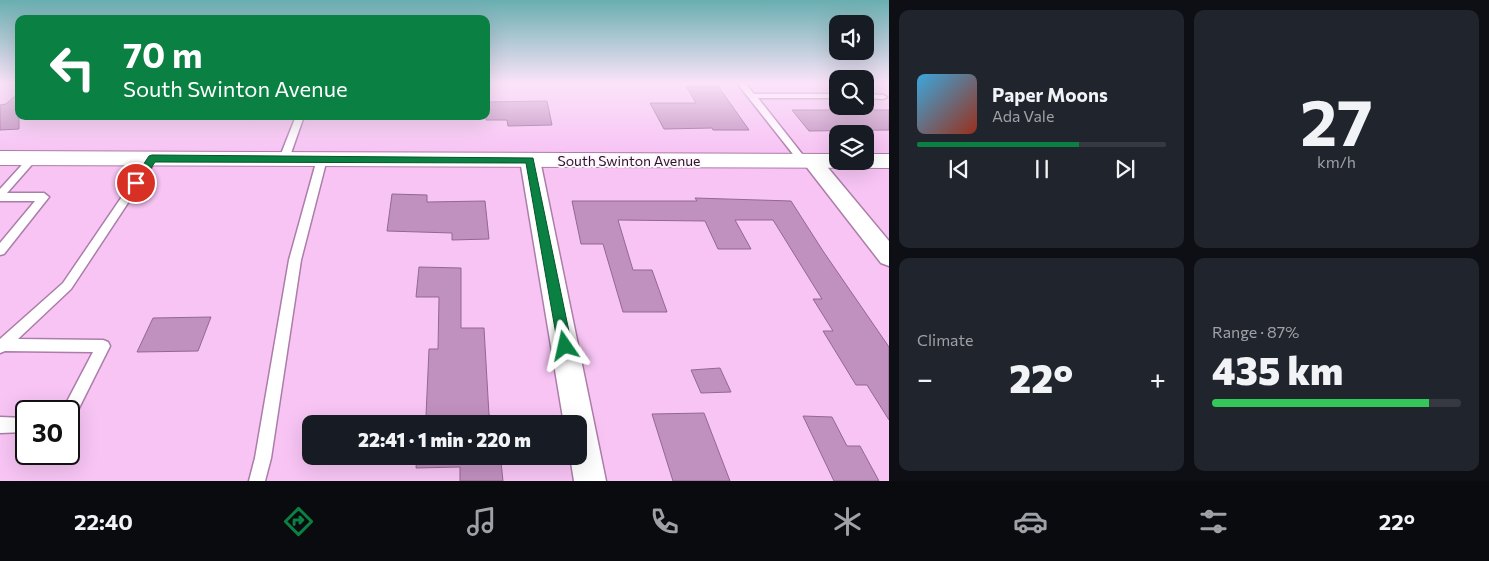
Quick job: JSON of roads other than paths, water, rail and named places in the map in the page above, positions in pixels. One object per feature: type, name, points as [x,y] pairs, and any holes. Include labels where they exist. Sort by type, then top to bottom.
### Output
[{"type":"street","name":"South Swinton Avenue","points":[[0,158],[829,161]]},
{"type":"street","points":[[530,160],[590,481]]},
{"type":"street","points":[[808,161],[889,258]]},
{"type":"street","name":"South Swinton Avenue","points":[[874,162],[889,162]]},
{"type":"lane","points":[[758,105],[808,161]]},
{"type":"lane","points":[[284,159],[299,120]]},
{"type":"lane","points":[[0,196],[33,158]]},
{"type":"lane","points":[[1,346],[67,286],[152,158]]},
{"type":"lane","points":[[257,481],[263,458],[295,260],[322,159]]},
{"type":"lane","points":[[0,196],[44,197],[0,252]]},
{"type":"lane","points":[[1,346],[103,346],[76,400]]},
{"type":"lane","points":[[0,425],[15,425]]}]
